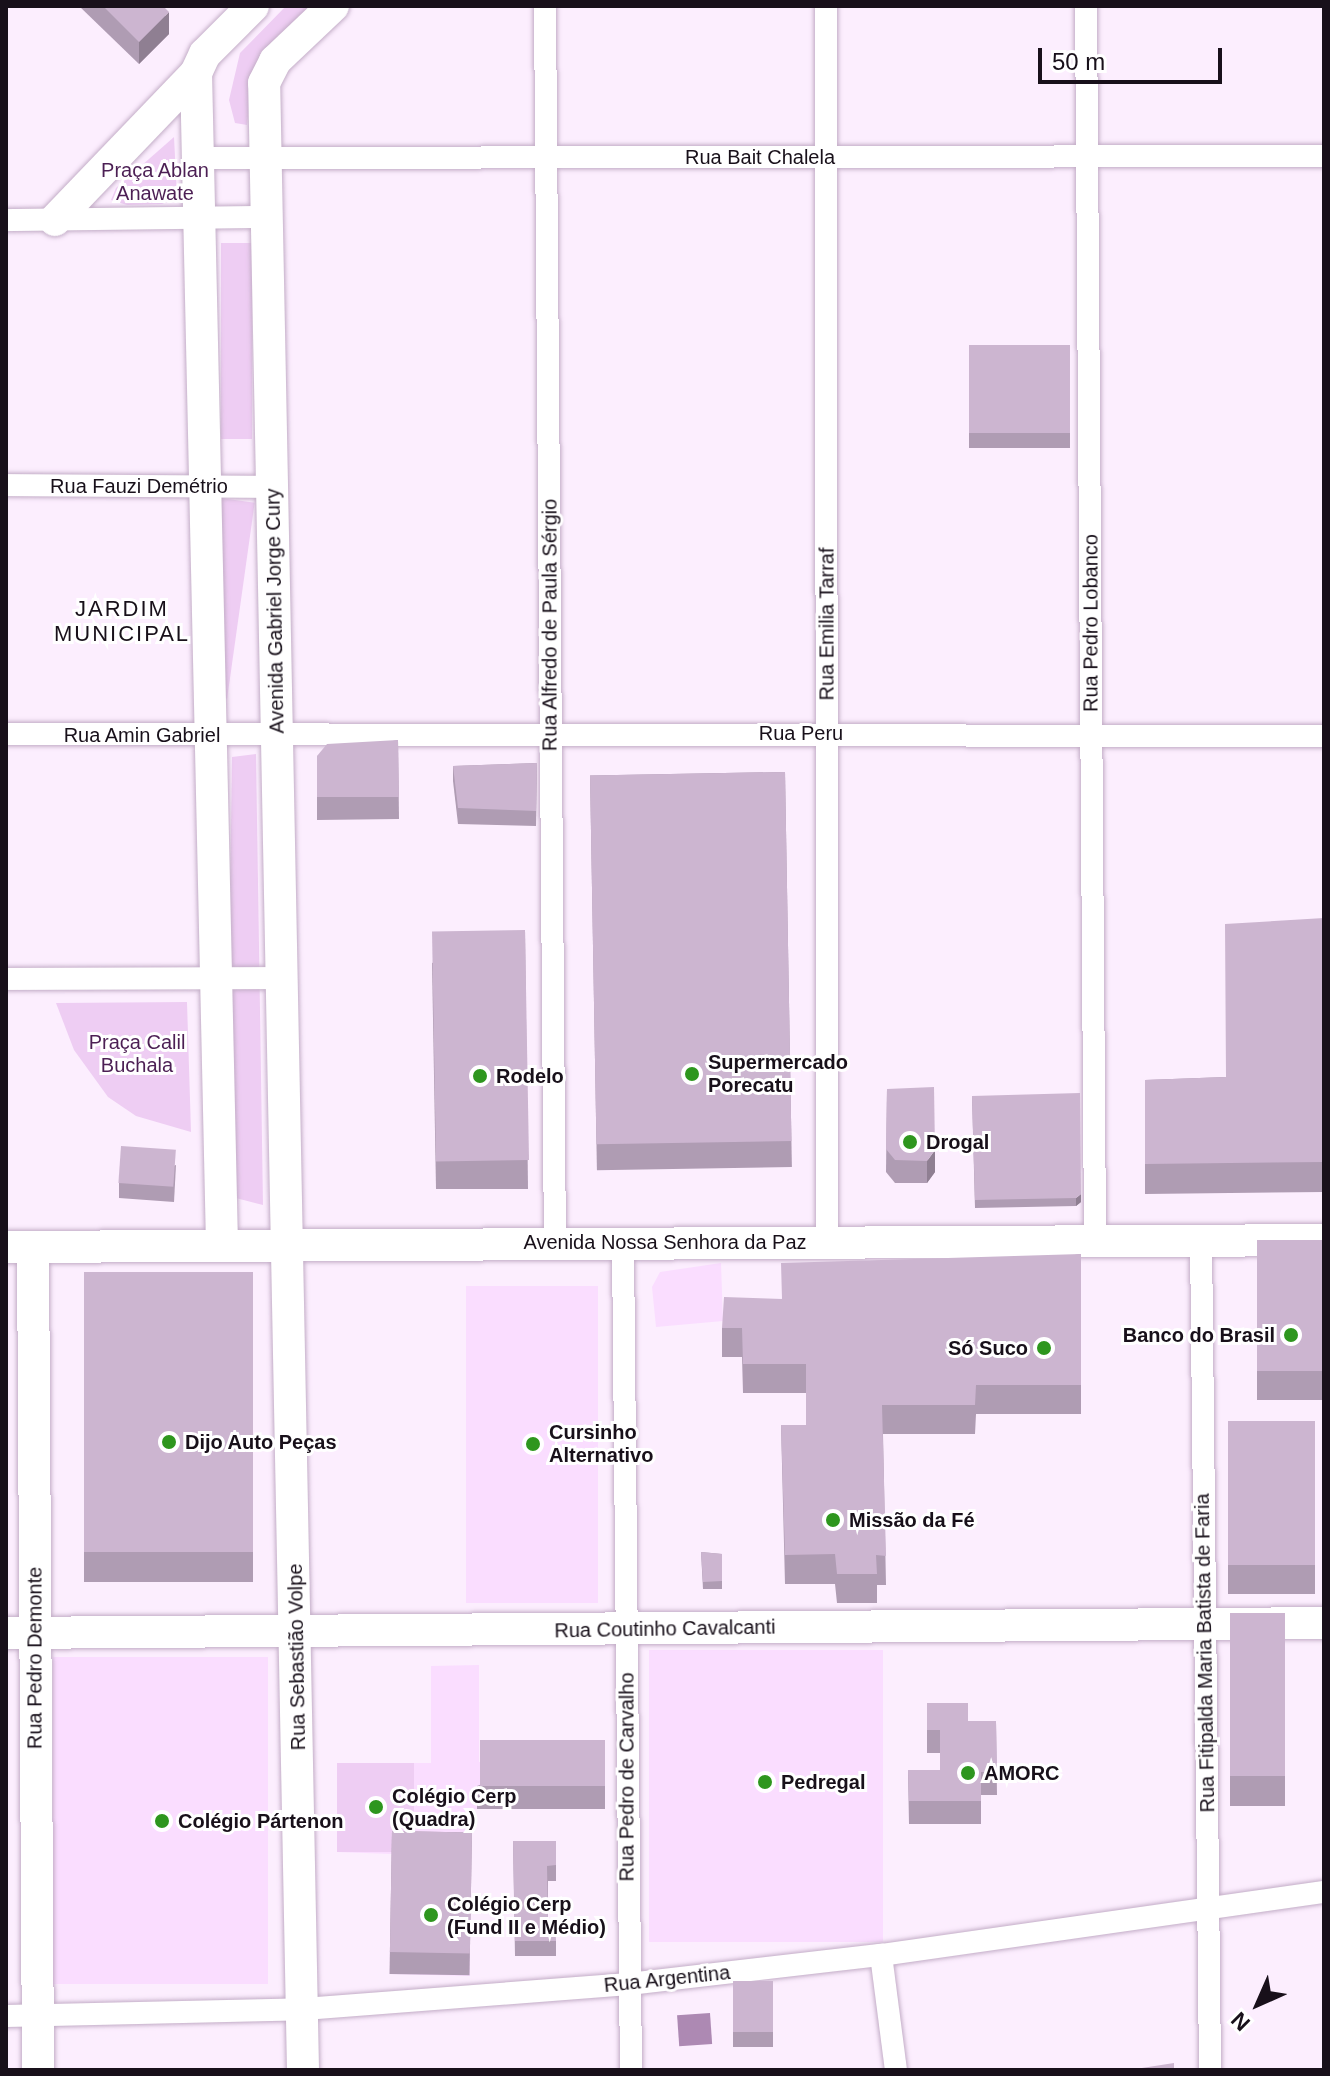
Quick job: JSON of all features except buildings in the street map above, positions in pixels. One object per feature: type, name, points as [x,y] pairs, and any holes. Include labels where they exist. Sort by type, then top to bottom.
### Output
[{"type":"main road","points":[[55,220],[196,73],[205,54],[253,6]]},
{"type":"main road","name":"Avenida Gabriel Jorge Cury","points":[[289,1243],[264,83],[275,61],[333,6]]},
{"type":"main road","points":[[196,73],[222,1245]]},
{"type":"main road","name":"Avenida Nossa Senhora da Paz","points":[[20,1247],[1201,1237],[1324,1240]]},
{"type":"main road","name":"Rua Sebastião Volpe","points":[[289,1243],[303,2070]]},
{"type":"main road","name":"Rua Pedro Demonte","points":[[20,1247],[22,2016],[38,2070]]},
{"type":"main road","name":"Rua Coutinho Cavalcanti","points":[[20,1633],[1324,1623]]},
{"type":"street","name":"Rua Alfredo de Paula Sérgio","points":[[545,6],[555,1244]]},
{"type":"street","name":"Rua Emilia Tarraf","points":[[826,6],[827,1241]]},
{"type":"street","name":"Rua Pedro Lobanco","points":[[1086,6],[1095,1239]]},
{"type":"street","name":"Rua Bait Chalela","points":[[196,158],[1324,156]]},
{"type":"street","points":[[6,220],[265,217]]},
{"type":"street","name":"Rua Fauzi Demétrio","points":[[6,485],[273,487]]},
{"type":"street","name":"Rua Peru","points":[[278,735],[1092,733],[1324,736]]},
{"type":"street","name":"Rua Amin Gabriel","points":[[6,734],[278,735]]},
{"type":"street","points":[[6,979],[283,978]]},
{"type":"street","name":"Rua Fitipalda Maria Batista de Faria","points":[[1201,1237],[1210,2070]]},
{"type":"street","name":"Rua Pedro de Carvalho","points":[[623,1244],[631,2070]]},
{"type":"street","name":"Rua Argentina","points":[[22,2016],[304,2009],[629,1984],[881,1955],[1208,1906],[1324,1892]]},
{"type":"street","points":[[881,1955],[896,2070]]},
{"type":"shaded area","points":[[721,1263],[723,1321],[656,1327],[652,1287],[660,1272]]},
{"type":"shaded area","name":"Cursinho Alternativo","points":[[466,1286],[598,1286],[598,1603],[466,1603]]},
{"type":"shaded area","name":"Pedregal","points":[[649,1650],[883,1650],[883,1942],[649,1942]]},
{"type":"shaded area","name":"Colégio Pártenon","points":[[53,1657],[268,1657],[268,1984],[53,1984]]},
{"type":"shaded area","points":[[479,1665],[479,1762],[605,1763],[605,1809],[470,1809],[470,1976],[391,1974],[392,1854],[337,1852],[337,1763],[431,1763],[431,1666]]},
{"type":"shaded area","points":[[710,2013],[712,2044],[679,2046],[677,2015]]},
{"type":"green space","points":[[286,6],[319,6],[253,70],[247,125],[235,123],[229,100],[240,53]]},
{"type":"green space","name":"Praça Ablan Anawate","points":[[174,137],[177,197],[162,204],[127,205],[111,200],[116,188]]},
{"type":"green space","points":[[221,243],[252,243],[252,439],[221,439]]},
{"type":"green space","points":[[221,498],[255,503],[227,699],[193,694]]},
{"type":"green space","points":[[256,754],[263,1205],[232,1197],[229,981],[232,757]]},
{"type":"green space","name":"Praça Calil Buchala","points":[[187,1002],[191,1132],[136,1116],[108,1097],[74,1050],[56,1003]]},
{"type":"green space","name":"Colégio Cerp (Quadra)","points":[[337,1763],[414,1763],[414,1852],[337,1852]]},
{"type":"place","name":"Supermercado Porecatu","points":[[692,1074]]},
{"type":"place","name":"Rodelo","points":[[480,1076]]},
{"type":"place","name":"Drogal","points":[[910,1142]]},
{"type":"place","name":"Banco do Brasil","points":[[1291,1335]]},
{"type":"place","name":"Só Suco","points":[[1044,1348]]},
{"type":"place","name":"Dijo Auto Peças","points":[[169,1442]]},
{"type":"place","name":"Cursinho Alternativo","points":[[533,1444]]},
{"type":"place","name":"Missão da Fé","points":[[833,1520]]},
{"type":"place","name":"AMORC","points":[[968,1773]]},
{"type":"place","name":"Pedregal","points":[[765,1782]]},
{"type":"place","name":"Colégio Cerp (Quadra)","points":[[376,1807]]},
{"type":"place","name":"Colégio Pártenon","points":[[162,1821]]},
{"type":"place","name":"Colégio Cerp (Fund II e Médio)","points":[[431,1915]]},
{"type":"district","name":"JARDIM MUNICIPAL","points":[[122,620]]}]
